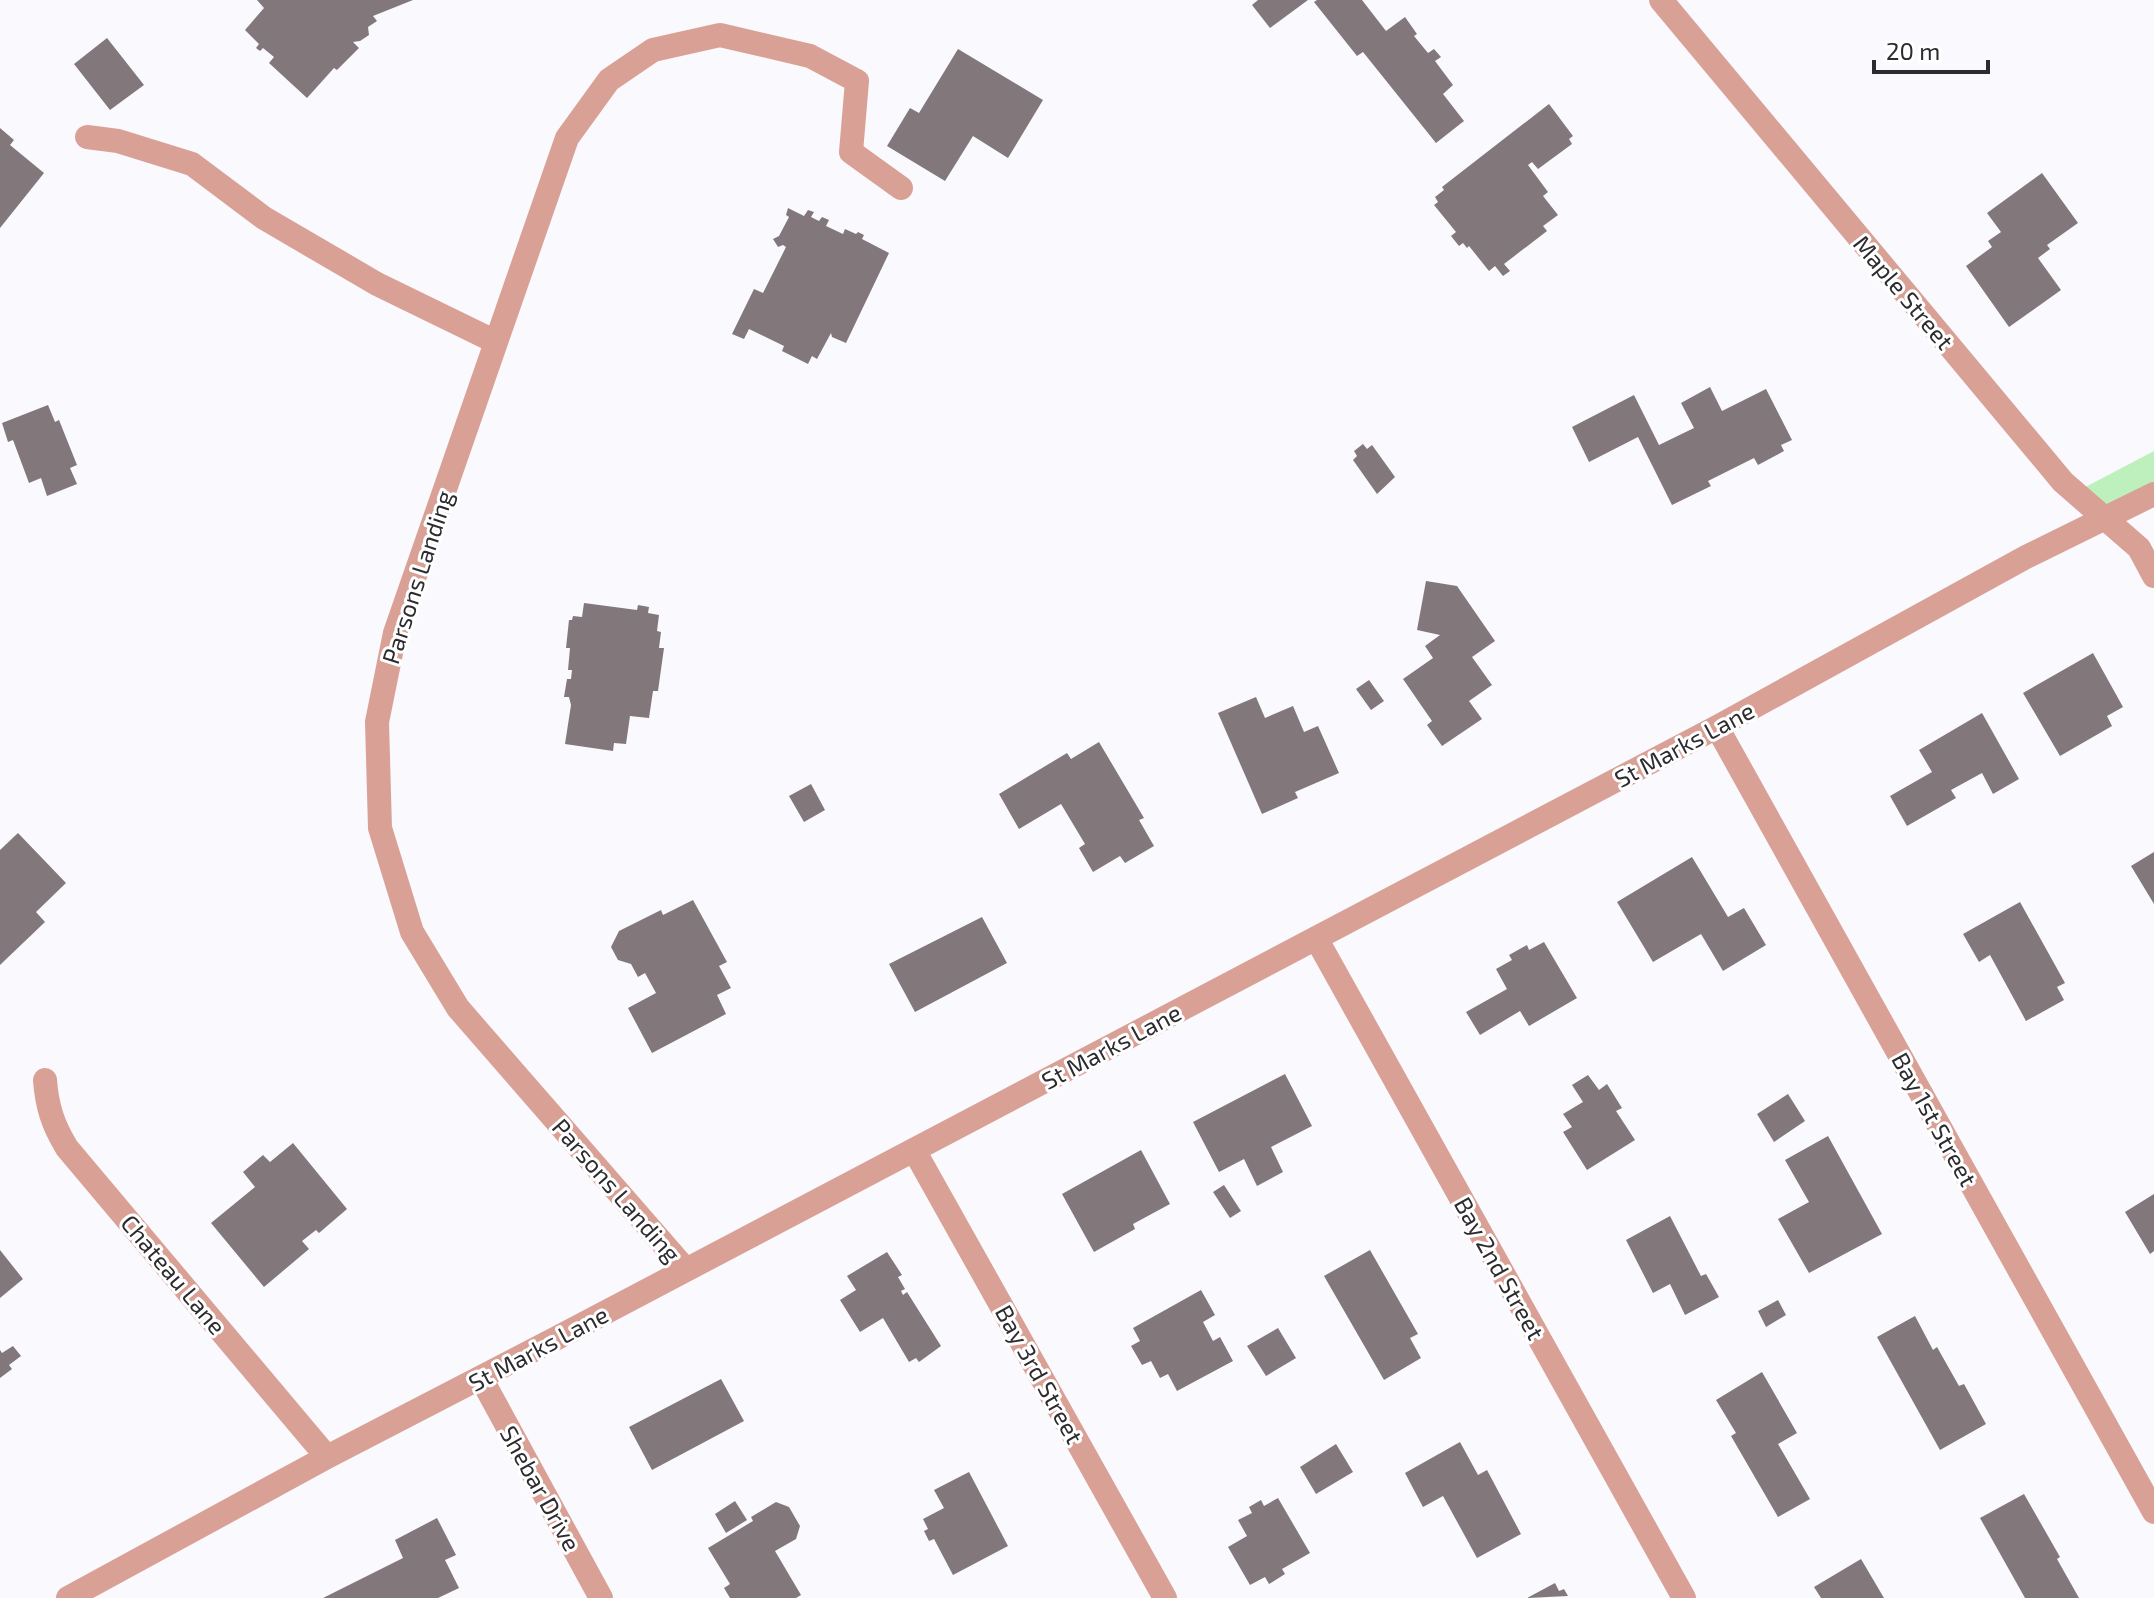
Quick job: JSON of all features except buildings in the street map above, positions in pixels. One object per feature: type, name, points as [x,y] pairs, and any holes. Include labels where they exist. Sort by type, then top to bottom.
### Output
[{"type":"street","name":"Maple Street","points":[[1661,0],[2063,482],[2139,548],[2154,576]]},
{"type":"street","name":"Parsons Landing","points":[[686,1270],[458,1008],[412,932],[380,828],[377,722],[395,633],[567,138],[609,80],[653,50],[720,35],[810,56],[857,81],[851,152],[901,188]]},
{"type":"street","points":[[87,137],[118,141],[192,164],[264,218],[364,276],[496,342]]},
{"type":"street","name":"St Marks Lane","points":[[68,1598],[327,1457],[1717,727],[2026,557],[2154,494]]},
{"type":"street","name":"Bay 1st Street","points":[[1717,727],[2154,1512]]},
{"type":"street","name":"Bay 2nd Street","points":[[1316,938],[1684,1598]]},
{"type":"street","name":"Chateau Lane","points":[[45,1080],[47,1105],[67,1148],[327,1457]]},
{"type":"street","name":"Bay 3rd Street","points":[[914,1150],[1165,1598]]},
{"type":"street","name":"Shebar Drive","points":[[481,1378],[601,1598]]},
{"type":"green space","points":[[2154,451],[2154,497],[2125,513],[2074,493]]}]
